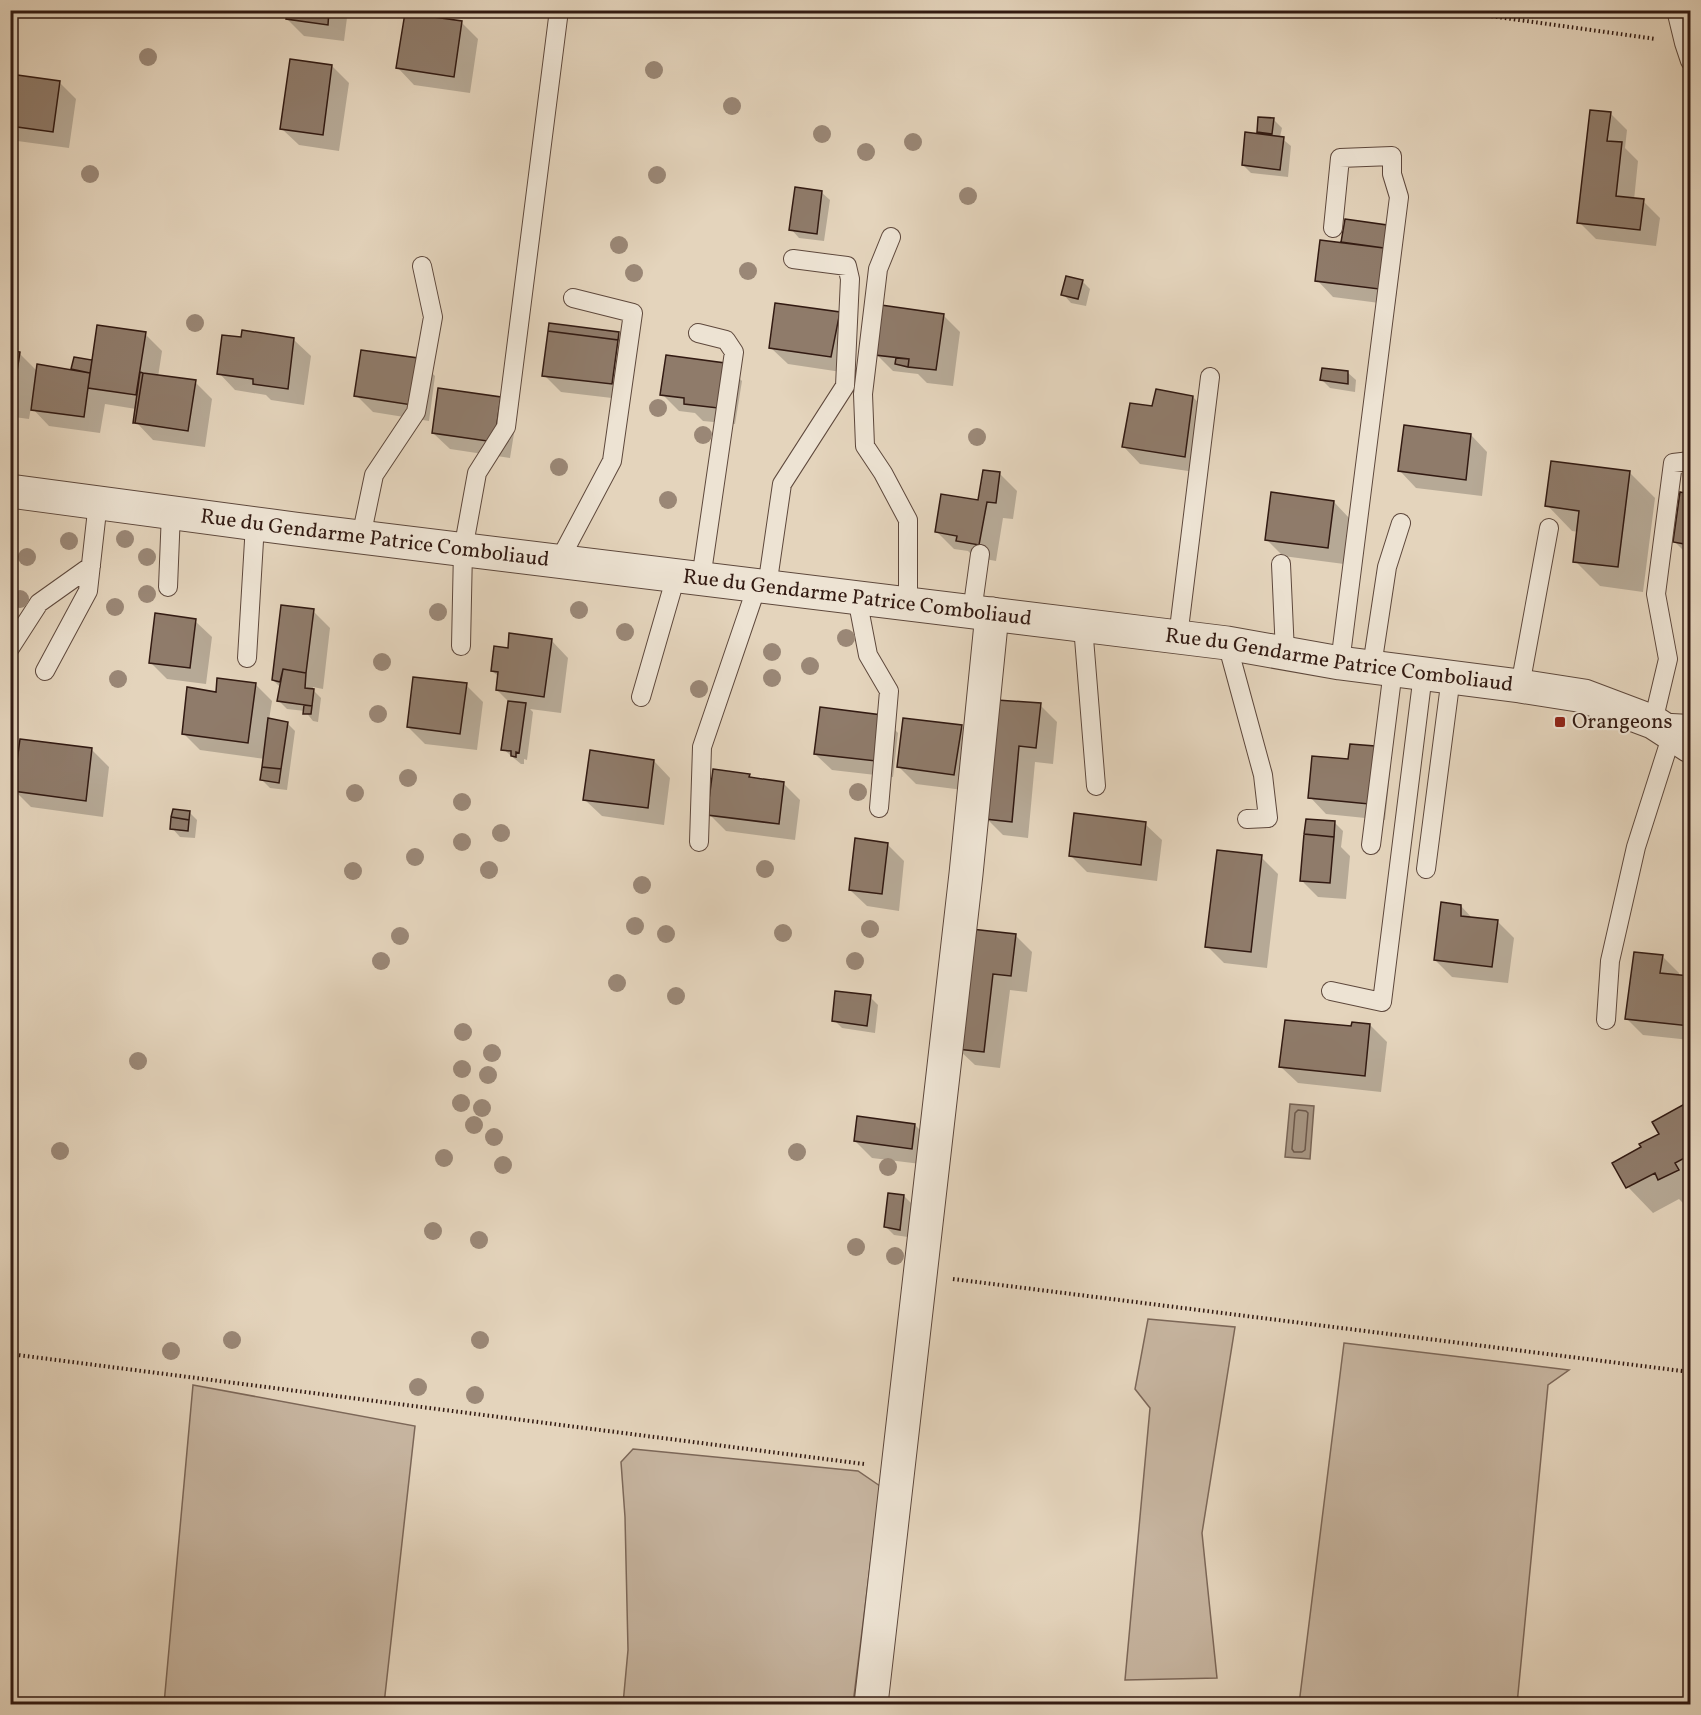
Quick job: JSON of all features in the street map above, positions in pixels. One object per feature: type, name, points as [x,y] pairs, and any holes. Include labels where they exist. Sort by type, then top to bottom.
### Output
[{"type":"street","name":"Rue du Gendarme Patrice Comboliaud","points":[[10,491],[255,524],[1227,643],[1396,670],[1584,696],[1677,732]]},
{"type":"street","points":[[872,1704],[966,874],[982,613]]},
{"type":"lane","points":[[461,646],[463,549],[477,473],[506,427],[559,10]]},
{"type":"lane","points":[[1676,10],[1690,61]]},
{"type":"lane","points":[[1331,991],[1382,1002],[1396,670],[1398,196],[1392,174],[1392,156],[1340,158],[1332,228]]},
{"type":"lane","points":[[891,237],[878,269],[862,394],[865,446],[883,473],[908,520],[908,604]]},
{"type":"lane","points":[[699,842],[702,747],[762,586],[782,484],[845,386],[850,279],[847,266],[793,259]]},
{"type":"lane","points":[[361,537],[374,475],[417,412],[433,317],[422,266]]},
{"type":"lane","points":[[560,561],[612,461],[633,313],[573,298]]},
{"type":"lane","points":[[641,697],[689,577],[734,352],[726,340],[698,333]]},
{"type":"lane","points":[[1178,637],[1210,377]]},
{"type":"lane","points":[[1606,1020],[1610,961],[1636,847],[1677,732],[1668,659],[1656,594],[1673,463],[1690,461]]},
{"type":"lane","points":[[45,671],[88,591],[98,502]]},
{"type":"lane","points":[[168,587],[171,512]]},
{"type":"lane","points":[[1401,523],[1387,567],[1396,670],[1426,869]]},
{"type":"lane","points":[[247,658],[255,524]]},
{"type":"lane","points":[[1520,686],[1549,528]]},
{"type":"lane","points":[[980,554],[982,613]]},
{"type":"lane","points":[[1281,564],[1286,653]]},
{"type":"lane","points":[[10,648],[39,603],[91,566]]},
{"type":"lane","points":[[857,598],[868,655],[889,692],[879,808]]},
{"type":"lane","points":[[1083,626],[1096,786]]},
{"type":"lane","points":[[1227,643],[1263,775],[1268,818],[1247,819]]},
{"type":"lane","points":[[1371,845],[1396,670]]},
{"type":"path","points":[[1447,10],[1684,43]]},
{"type":"path","points":[[919,1275],[1690,1372]]},
{"type":"path","points":[[10,1354],[897,1468]]},
{"type":"shaded area","points":[[1148,1319],[1235,1327],[1202,1533],[1217,1678],[1125,1680],[1150,1408],[1135,1389]]},
{"type":"shaded area","points":[[1344,1343],[1569,1370],[1548,1385],[1517,1704],[1299,1704]]},
{"type":"shaded area","points":[[193,1385],[415,1426],[384,1704],[164,1704]]},
{"type":"shaded area","points":[[633,1449],[858,1471],[880,1486],[853,1704],[623,1704],[628,1650],[625,1517],[621,1462]]},
{"type":"water","points":[[1290,1104],[1314,1106],[1310,1159],[1285,1157]]},
{"type":"building","points":[[287,10],[329,10],[328,25],[286,19]]},
{"type":"building","points":[[405,13],[462,21],[454,77],[396,68]]},
{"type":"building","points":[[290,59],[332,65],[323,135],[280,129]]},
{"type":"building","points":[[10,74],[60,81],[53,132],[10,126]]},
{"type":"building","points":[[1590,110],[1611,112],[1607,141],[1622,142],[1616,196],[1644,199],[1640,230],[1577,223]]},
{"type":"building","points":[[1258,117],[1274,118],[1272,134],[1257,132]]},
{"type":"building","points":[[1245,132],[1284,137],[1280,170],[1242,165]]},
{"type":"building","points":[[795,187],[822,191],[817,234],[789,230]]},
{"type":"building","points":[[1345,219],[1387,225],[1384,248],[1341,242]]},
{"type":"building","points":[[1320,240],[1384,248],[1379,289],[1315,281]]},
{"type":"building","points":[[1066,276],[1083,280],[1078,299],[1061,295]]},
{"type":"building","points":[[775,303],[840,312],[831,357],[769,348]]},
{"type":"building","points":[[881,305],[944,314],[936,370],[908,367],[909,359],[875,355]]},
{"type":"building","points":[[549,323],[619,332],[618,340],[548,331]]},
{"type":"building","points":[[97,325],[146,332],[136,395],[88,388]]},
{"type":"building","points":[[242,330],[294,338],[288,389],[253,384],[253,379],[217,374],[222,335],[241,337]]},
{"type":"building","points":[[548,331],[618,340],[612,384],[542,376]]},
{"type":"building","points":[[10,350],[20,352],[12,403],[10,403]]},
{"type":"building","points":[[361,350],[418,358],[412,405],[354,396]]},
{"type":"building","points":[[666,355],[725,363],[718,408],[684,404],[684,398],[660,395]]},
{"type":"building","points":[[74,357],[92,360],[90,373],[71,369]]},
{"type":"building","points":[[896,358],[909,359],[908,367],[895,364]]},
{"type":"building","points":[[37,364],[90,373],[84,417],[31,410]]},
{"type":"building","points":[[1322,368],[1348,371],[1348,384],[1320,380]]},
{"type":"building","points":[[140,372],[143,373],[135,423],[133,423]]},
{"type":"building","points":[[143,373],[196,380],[188,431],[135,423]]},
{"type":"building","points":[[438,388],[501,397],[494,442],[432,433]]},
{"type":"building","points":[[1156,389],[1193,396],[1185,457],[1122,447],[1130,403],[1152,406]]},
{"type":"building","points":[[1404,425],[1471,434],[1466,480],[1398,471]]},
{"type":"building","points":[[1551,461],[1630,471],[1618,567],[1573,562],[1579,511],[1545,506]]},
{"type":"building","points":[[983,470],[1000,472],[996,503],[987,502],[979,545],[956,541],[957,536],[935,532],[941,494],[978,500]]},
{"type":"building","points":[[1271,492],[1334,501],[1328,548],[1265,540]]},
{"type":"building","points":[[1680,492],[1690,494],[1690,545],[1673,542]]},
{"type":"building","points":[[281,605],[314,609],[306,673],[283,669],[280,682],[272,680]]},
{"type":"building","points":[[155,613],[196,619],[190,668],[149,663]]},
{"type":"building","points":[[509,633],[552,639],[544,697],[496,690],[498,672],[491,671],[494,646],[508,648]]},
{"type":"building","points":[[283,669],[306,673],[305,688],[314,689],[312,706],[277,701]]},
{"type":"building","points":[[413,677],[467,683],[460,734],[407,727]]},
{"type":"building","points":[[217,678],[256,683],[248,743],[182,734],[187,687],[216,692]]},
{"type":"building","points":[[997,700],[1041,703],[1036,748],[1019,746],[1012,822],[985,819]]},
{"type":"building","points":[[508,701],[526,703],[519,753],[516,752],[516,757],[511,756],[511,751],[501,750]]},
{"type":"building","points":[[304,705],[312,706],[311,714],[303,714]]},
{"type":"building","points":[[820,707],[882,715],[876,761],[814,754]]},
{"type":"building","points":[[268,718],[288,722],[281,769],[262,767]]},
{"type":"building","points":[[903,718],[962,725],[954,775],[897,767]]},
{"type":"building","points":[[20,739],[92,748],[86,801],[13,791]]},
{"type":"building","points":[[1350,744],[1375,746],[1369,804],[1308,798],[1312,756],[1348,759]]},
{"type":"building","points":[[590,750],[654,760],[648,808],[583,800]]},
{"type":"building","points":[[262,767],[281,769],[279,783],[260,780]]},
{"type":"building","points":[[713,769],[784,782],[779,824],[707,815]]},
{"type":"building","points":[[173,809],[190,811],[189,820],[171,817]]},
{"type":"building","points":[[1074,813],[1146,822],[1141,865],[1069,856]]},
{"type":"building","points":[[171,817],[189,820],[188,831],[170,829]]},
{"type":"building","points":[[1306,819],[1335,821],[1334,837],[1304,834]]},
{"type":"building","points":[[1304,834],[1334,837],[1330,883],[1300,881]]},
{"type":"building","points":[[855,838],[888,843],[882,894],[849,890]]},
{"type":"building","points":[[1217,850],[1262,855],[1251,952],[1205,947]]},
{"type":"building","points":[[1441,902],[1461,905],[1461,916],[1498,920],[1492,967],[1434,960]]},
{"type":"building","points":[[971,929],[1016,934],[1011,976],[993,974],[984,1052],[957,1049]]},
{"type":"building","points":[[1634,952],[1663,955],[1660,973],[1690,976],[1690,1026],[1625,1019]]},
{"type":"building","points":[[835,991],[871,995],[867,1026],[832,1021]]},
{"type":"building","points":[[1285,1020],[1351,1026],[1352,1022],[1370,1024],[1365,1076],[1279,1067]]},
{"type":"building","points":[[1690,1101],[1690,1162],[1688,1156],[1675,1163],[1679,1170],[1658,1180],[1655,1173],[1626,1188],[1612,1163],[1641,1147],[1639,1144],[1659,1134],[1652,1122]]},
{"type":"building","points":[[857,1116],[915,1124],[912,1149],[854,1141]]},
{"type":"building","points":[[888,1193],[904,1195],[900,1230],[884,1227]]},
{"type":"place","name":"Orangeons","points":[[1560,722]]}]
